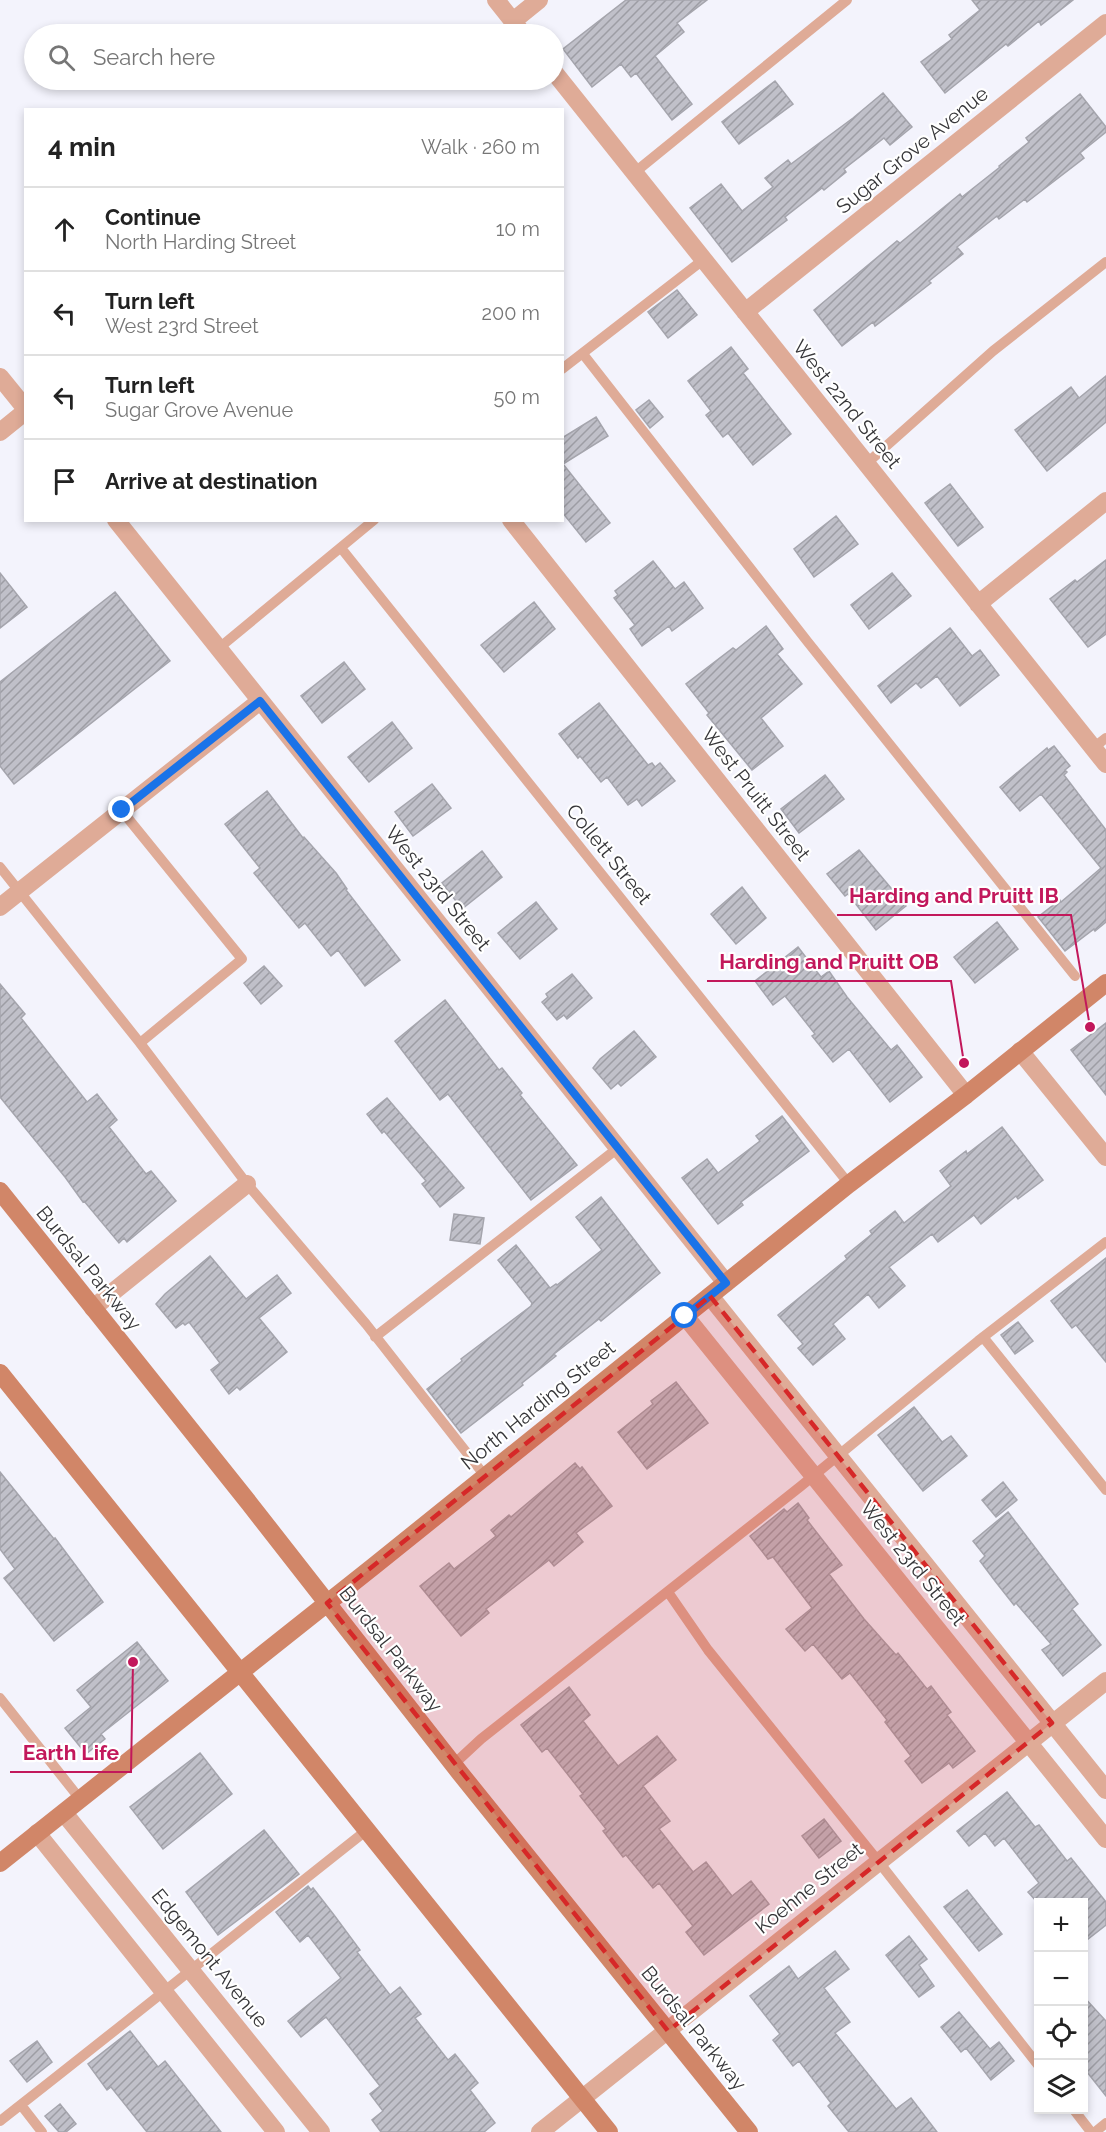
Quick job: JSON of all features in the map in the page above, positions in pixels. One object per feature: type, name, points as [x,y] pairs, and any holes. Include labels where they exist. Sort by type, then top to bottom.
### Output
[{"type":"street","points":[[496,0],[515,24]]},
{"type":"street","points":[[521,24],[539,0]]},
{"type":"street","name":"Sugar Grove Avenue","points":[[745,312],[1106,23]]},
{"type":"street","name":"West 22nd Street","points":[[564,85],[978,604],[1100,743],[1106,764]]},
{"type":"street","points":[[0,377],[24,407]]},
{"type":"street","points":[[0,432],[24,412]]},
{"type":"street","points":[[978,604],[1106,501]]},
{"type":"street","name":"West 23rd Street","points":[[118,522],[726,1283]]},
{"type":"street","name":"West Pruitt Street","points":[[513,522],[966,1095]]},
{"type":"street","points":[[0,907],[260,701]]},
{"type":"street","name":"North Harding Street","points":[[0,1863],[849,1184],[966,1095],[1106,983]]},
{"type":"street","points":[[1020,1051],[1106,1157]]},
{"type":"street","points":[[93,1308],[247,1184]]},
{"type":"street","name":"Burdsal Parkway","points":[[0,1191],[453,1765],[749,2132]]},
{"type":"street","name":"West 23rd Street","points":[[710,1296],[1106,1790]]},
{"type":"street","name":"West 23rd Street","points":[[685,1316],[1106,1839]]},
{"type":"street","points":[[0,1374],[609,2132]]},
{"type":"street","name":"Koehne Street","points":[[540,2132],[1106,1681]]},
{"type":"street","name":"Edgemont Avenue","points":[[64,1813],[321,2132]]},
{"type":"street","points":[[37,1833],[276,2132]]},
{"type":"lane","points":[[634,173],[847,0]]},
{"type":"lane","points":[[564,368],[703,260]]},
{"type":"lane","points":[[866,464],[993,351],[1106,262]]},
{"type":"lane","points":[[583,354],[814,650],[1075,976]]},
{"type":"lane","points":[[219,648],[372,522]]},
{"type":"lane","name":"Collett Street","points":[[341,548],[849,1184]]},
{"type":"lane","points":[[122,810],[242,959],[140,1043]]},
{"type":"lane","points":[[0,867],[140,1043],[247,1184],[375,1337],[485,1476]]},
{"type":"lane","points":[[375,1337],[618,1148]]},
{"type":"lane","points":[[453,1765],[481,1739],[814,1476],[983,1337],[1106,1242]]},
{"type":"lane","points":[[983,1337],[1106,1490]]},
{"type":"lane","points":[[668,1592],[708,1650],[1034,2060]]},
{"type":"lane","points":[[0,1698],[80,1799]]},
{"type":"lane","points":[[0,2121],[367,1830]]},
{"type":"lane","points":[[21,2105],[42,2132]]},
{"type":"lane","points":[[1078,2114],[1093,2132],[1106,2123]]},
{"type":"highlighted area","points":[[710,1296],[1052,1723],[668,2031],[327,1603]]},
{"type":"building","points":[[626,0],[707,0],[677,23],[684,32],[655,56],[692,104],[672,120],[636,73],[631,77],[621,64],[592,87],[564,48]]},
{"type":"building","points":[[972,0],[1073,0],[1041,25],[1039,21],[1008,46],[1006,44],[945,93],[921,62],[952,39],[949,35],[980,10]]},
{"type":"building","points":[[775,81],[793,104],[739,144],[722,122]]},
{"type":"building","points":[[883,93],[912,127],[890,145],[884,138],[844,169],[846,172],[824,190],[822,188],[785,217],[787,220],[732,262],[690,208],[721,184],[742,211],[773,187],[765,178],[788,160],[791,164]]},
{"type":"building","points":[[1080,94],[1106,127],[1106,132],[1080,153],[1084,158],[1027,202],[1025,199],[999,219],[997,216],[957,247],[963,254],[929,281],[931,283],[875,326],[873,322],[842,346],[814,310],[897,241],[900,243],[960,194],[962,197],[1000,167],[1029,142],[1026,138]]},
{"type":"building","points":[[677,290],[697,315],[668,338],[648,312]]},
{"type":"building","points":[[731,347],[748,369],[743,373],[791,434],[753,465],[728,433],[723,437],[706,415],[711,411],[688,381]]},
{"type":"building","points":[[1106,376],[1106,422],[1047,471],[1015,430],[1071,387],[1079,398]]},
{"type":"building","points":[[649,400],[663,417],[650,428],[636,410]]},
{"type":"building","points":[[596,417],[608,436],[564,463],[564,437]]},
{"type":"building","points":[[564,465],[610,523],[586,542],[564,514]]},
{"type":"building","points":[[950,484],[983,527],[958,546],[925,503]]},
{"type":"building","points":[[836,516],[858,544],[814,577],[794,549]]},
{"type":"building","points":[[1106,560],[1106,634],[1088,647],[1050,599]]},
{"type":"building","points":[[653,561],[675,589],[684,582],[703,608],[672,631],[669,626],[642,646],[630,629],[635,625],[614,598],[618,595],[615,591]]},
{"type":"building","points":[[0,573],[27,607],[0,628]]},
{"type":"building","points":[[892,573],[911,596],[869,629],[851,605]]},
{"type":"building","points":[[115,592],[170,661],[14,784],[0,766],[0,682]]},
{"type":"building","points":[[534,602],[555,629],[504,672],[481,645]]},
{"type":"building","points":[[766,626],[783,649],[777,654],[802,684],[761,718],[783,746],[752,770],[707,715],[709,713],[686,684],[733,648],[736,650]]},
{"type":"building","points":[[950,628],[972,656],[980,650],[999,675],[960,706],[937,676],[921,688],[916,683],[891,703],[878,686]]},
{"type":"building","points":[[344,662],[365,689],[322,723],[301,696]]},
{"type":"building","points":[[599,703],[648,765],[652,763],[655,767],[660,763],[675,781],[642,806],[637,799],[628,805],[607,777],[601,782],[559,734]]},
{"type":"building","points":[[392,722],[412,748],[369,782],[348,757]]},
{"type":"building","points":[[1054,746],[1070,766],[1065,770],[1067,772],[1064,775],[1106,830],[1106,922],[1065,951],[1038,917],[1060,900],[1061,902],[1101,868],[1041,794],[1020,811],[1000,787],[1047,748],[1048,750]]},
{"type":"building","points":[[825,775],[844,799],[799,833],[781,809]]},
{"type":"building","points":[[432,784],[451,808],[413,836],[395,812]]},
{"type":"building","points":[[267,791],[303,838],[336,873],[346,890],[400,960],[365,986],[338,950],[331,956],[305,923],[299,928],[254,873],[260,868],[225,824]]},
{"type":"building","points":[[859,850],[906,906],[876,930],[848,894],[845,896],[827,874]]},
{"type":"building","points":[[482,851],[502,877],[462,909],[442,883]]},
{"type":"building","points":[[742,887],[766,918],[736,944],[711,914]]},
{"type":"building","points":[[536,902],[557,929],[520,959],[498,933]]},
{"type":"building","points":[[997,922],[1018,949],[975,983],[954,957]]},
{"type":"building","points":[[798,947],[821,977],[829,971],[847,997],[891,1050],[897,1045],[922,1077],[890,1102],[849,1049],[833,1062],[812,1036],[815,1034],[785,996],[773,1005],[755,981]]},
{"type":"building","points":[[264,966],[282,986],[261,1004],[244,983]]},
{"type":"building","points":[[572,974],[592,998],[567,1019],[564,1015],[557,1020],[542,1002],[548,997],[546,994]]},
{"type":"building","points":[[0,984],[25,1014],[21,1018],[87,1102],[97,1094],[117,1120],[109,1127],[146,1174],[151,1171],[176,1201],[127,1242],[124,1238],[119,1243],[83,1202],[0,1097]]},
{"type":"building","points":[[445,1000],[499,1070],[502,1068],[522,1093],[520,1095],[577,1165],[531,1200],[448,1094],[440,1100],[395,1041]]},
{"type":"building","points":[[1106,1023],[1106,1095],[1071,1050]]},
{"type":"building","points":[[634,1031],[656,1057],[621,1086],[618,1083],[611,1089],[593,1068],[600,1059]]},
{"type":"building","points":[[387,1098],[464,1188],[440,1207],[422,1184],[426,1181],[367,1114]]},
{"type":"building","points":[[782,1116],[809,1151],[741,1202],[743,1205],[718,1224],[682,1178],[707,1159],[718,1173],[760,1141],[756,1136]]},
{"type":"building","points":[[1002,1127],[1043,1180],[1018,1199],[1016,1196],[981,1224],[974,1215],[938,1242],[932,1234],[889,1267],[905,1286],[879,1308],[868,1294],[833,1324],[845,1339],[813,1365],[798,1348],[803,1344],[778,1315],[847,1259],[845,1256],[872,1234],[870,1231],[895,1211],[904,1223],[951,1186],[940,1171]]},
{"type":"building","points":[[601,1197],[660,1273],[601,1321],[599,1319],[554,1354],[556,1356],[522,1383],[523,1385],[461,1433],[427,1389],[462,1361],[461,1359],[531,1306],[532,1303],[498,1260],[516,1245],[550,1288],[557,1285],[602,1250],[576,1217]]},
{"type":"building","points":[[454,1214],[484,1218],[480,1244],[450,1240]]},
{"type":"building","points":[[210,1256],[246,1299],[277,1275],[291,1293],[259,1318],[287,1352],[240,1390],[237,1387],[229,1394],[211,1370],[220,1363],[189,1322],[176,1328],[156,1304]]},
{"type":"building","points":[[1106,1258],[1106,1362],[1076,1325],[1072,1328],[1051,1301]]},
{"type":"building","points":[[1018,1322],[1033,1341],[1015,1354],[1001,1335]]},
{"type":"building","points":[[676,1382],[708,1423],[647,1469],[618,1432],[653,1404],[651,1401]]},
{"type":"building","points":[[914,1407],[942,1442],[951,1436],[967,1456],[923,1491],[878,1435]]},
{"type":"building","points":[[575,1463],[580,1469],[582,1467],[612,1506],[576,1533],[583,1542],[554,1566],[549,1560],[486,1609],[489,1613],[461,1636],[420,1586],[449,1563],[454,1569],[496,1536],[491,1530],[509,1515],[511,1517]]},
{"type":"building","points":[[0,1472],[55,1538],[103,1602],[54,1641],[4,1578],[15,1569],[0,1549]]},
{"type":"building","points":[[1003,1482],[1017,1500],[996,1517],[982,1500]]},
{"type":"building","points":[[798,1503],[809,1518],[807,1520],[842,1565],[829,1574],[896,1655],[898,1653],[927,1689],[931,1686],[951,1712],[947,1715],[975,1751],[953,1768],[949,1763],[922,1783],[905,1761],[911,1756],[885,1722],[887,1720],[850,1673],[842,1679],[813,1644],[805,1651],[786,1629],[812,1608],[773,1557],[768,1559],[750,1536],[784,1509],[787,1512]]},
{"type":"building","points":[[1008,1512],[1078,1604],[1072,1609],[1101,1645],[1063,1676],[1042,1650],[1051,1644],[995,1581],[980,1561],[985,1556],[973,1541]]},
{"type":"building","points":[[137,1642],[168,1681],[101,1734],[105,1739],[86,1754],[65,1728],[91,1707],[77,1690]]},
{"type":"building","points":[[569,1687],[590,1715],[583,1721],[618,1766],[657,1736],[676,1760],[643,1786],[670,1821],[659,1829],[693,1872],[706,1862],[732,1896],[751,1881],[769,1904],[704,1955],[686,1932],[693,1926],[659,1883],[653,1888],[626,1855],[623,1857],[603,1831],[606,1829],[580,1796],[583,1794],[547,1748],[542,1752],[521,1725]]},
{"type":"building","points":[[200,1753],[232,1794],[163,1849],[130,1807]]},
{"type":"building","points":[[1007,1792],[1035,1827],[1039,1825],[1067,1861],[1071,1858],[1106,1902],[1106,1925],[1088,1939],[1088,1898],[1034,1899],[1028,1892],[1039,1883],[1004,1838],[995,1846],[985,1833],[969,1846],[957,1831]]},
{"type":"building","points":[[824,1819],[841,1841],[819,1858],[802,1836]]},
{"type":"building","points":[[264,1830],[299,1874],[218,1935],[186,1892]]},
{"type":"building","points":[[308,1886],[311,1890],[313,1888],[334,1915],[360,1950],[357,1952],[390,1995],[400,1987],[421,2014],[415,2018],[448,2060],[455,2054],[478,2083],[470,2090],[495,2123],[484,2132],[381,2132],[372,2120],[383,2111],[370,2094],[380,2086],[326,2017],[301,2037],[288,2021],[341,1978],[308,1935],[300,1942],[276,1912]]},
{"type":"building","points":[[967,1890],[1002,1934],[979,1951],[944,1907]]},
{"type":"building","points":[[909,1936],[927,1959],[919,1965],[934,1986],[919,1997],[886,1955]]},
{"type":"building","points":[[835,1951],[849,1969],[824,1988],[850,2022],[835,2033],[896,2109],[911,2098],[937,2132],[849,2132],[828,2106],[831,2103],[799,2061],[793,2066],[773,2040],[780,2034],[750,1996],[789,1966],[798,1979]]},
{"type":"building","points":[[1088,2001],[1106,2021],[1106,2096],[1088,2073]]},
{"type":"building","points":[[959,2012],[990,2049],[999,2042],[1014,2061],[991,2080],[966,2048],[961,2052],[941,2027]]},
{"type":"building","points":[[130,2031],[158,2067],[165,2061],[221,2132],[147,2132],[111,2087],[107,2090],[88,2064]]},
{"type":"building","points":[[37,2041],[52,2062],[27,2082],[10,2061]]},
{"type":"building","points":[[60,2104],[76,2124],[66,2132],[59,2132],[45,2116]]},
{"type":"place","name":"Harding and Pruitt IB","points":[[1090,1027]]},
{"type":"place","name":"Harding and Pruitt OB","points":[[964,1063]]},
{"type":"place","name":"Earth Life","points":[[133,1662]]},
{"type":"route","points":[[122,810],[260,701],[726,1283],[685,1316]]}]
